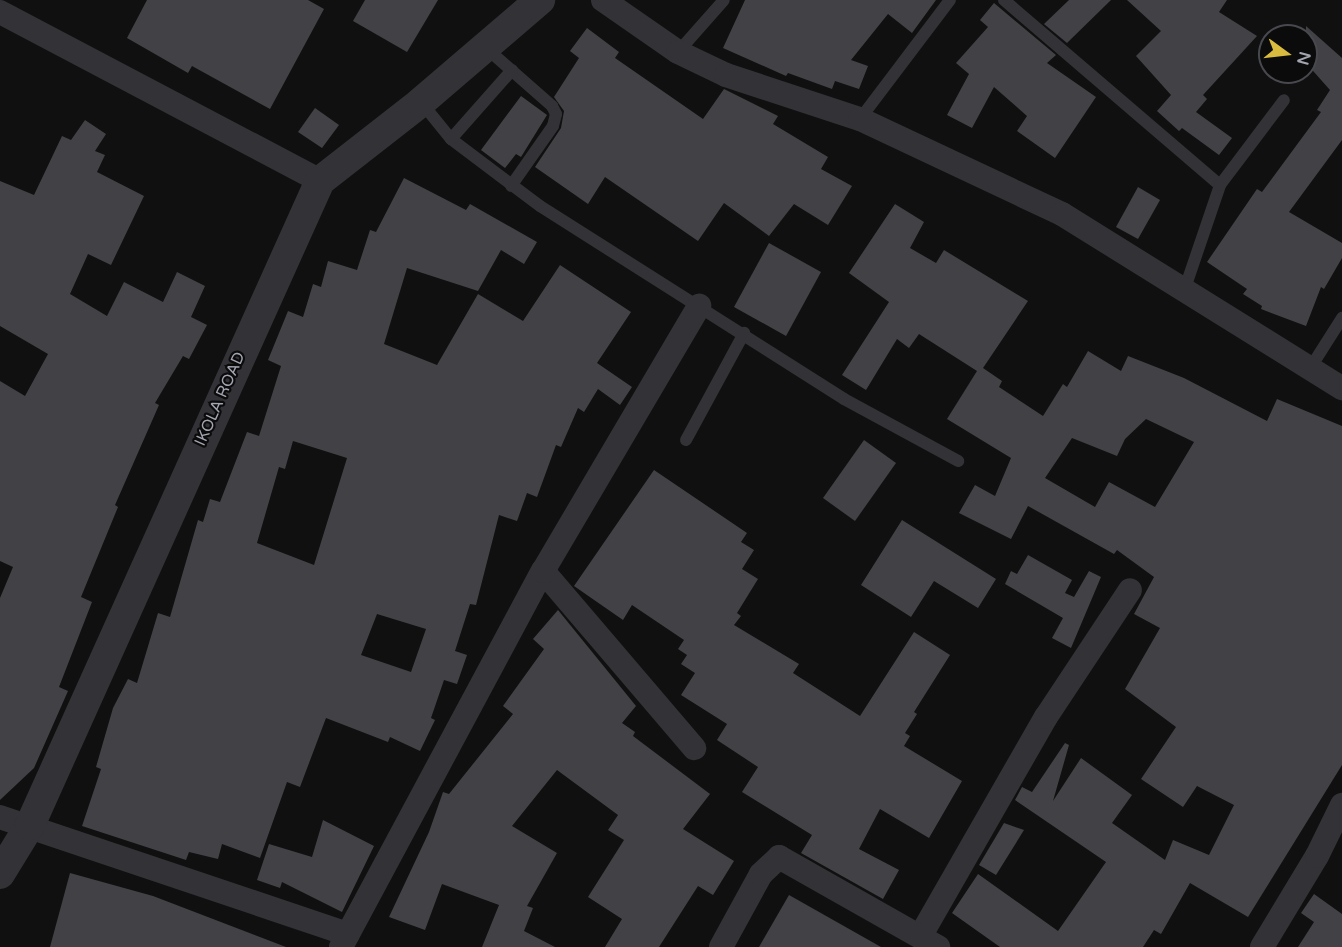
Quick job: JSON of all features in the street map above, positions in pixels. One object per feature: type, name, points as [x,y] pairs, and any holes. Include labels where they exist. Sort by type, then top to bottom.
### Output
[{"type":"street","name":"IKOLA ROAD","points":[[0,874],[30,825],[320,181],[421,102],[540,0]]},
{"type":"street","points":[[603,0],[678,52],[726,75],[860,119],[1062,214],[1308,371],[1342,388]]},
{"type":"street","points":[[0,12],[320,181]]},
{"type":"street","points":[[0,817],[30,825],[345,941],[543,571],[699,306]]},
{"type":"street","points":[[543,571],[694,748]]},
{"type":"street","points":[[721,947],[761,874],[779,857],[930,941],[1046,717],[1130,590]]},
{"type":"street","points":[[1262,947],[1317,856],[1342,805]]},
{"type":"lane","points":[[678,52],[724,0]]},
{"type":"lane","points":[[860,119],[950,0]]},
{"type":"lane","points":[[1004,0],[1220,185]]},
{"type":"lane","points":[[486,48],[552,106],[556,114],[553,126],[511,186]]},
{"type":"lane","points":[[451,139],[512,70]]},
{"type":"lane","points":[[1183,293],[1220,185],[1284,100]]},
{"type":"lane","points":[[421,102],[451,139],[511,186],[844,399],[958,461]]},
{"type":"lane","points":[[1308,371],[1342,318]]},
{"type":"lane","points":[[686,440],[744,333]]},
{"type":"building","points":[[147,0],[308,0],[324,9],[270,109],[192,66],[188,73],[127,38]]},
{"type":"building","points":[[365,0],[438,0],[407,52],[353,21]]},
{"type":"building","points":[[745,0],[936,0],[912,33],[888,14],[851,60],[868,66],[859,89],[835,81],[832,89],[788,73],[786,76],[723,48]]},
{"type":"building","points":[[1069,0],[1111,0],[1067,43],[1044,24]]},
{"type":"building","points":[[1127,0],[1227,0],[1219,12],[1257,36],[1203,95],[1207,99],[1196,112],[1232,138],[1219,155],[1182,128],[1179,131],[1157,111],[1171,95],[1136,56],[1161,31]]},
{"type":"building","points":[[994,3],[1056,55],[1047,63],[1096,97],[1055,158],[1017,131],[1027,116],[994,87],[972,128],[947,115],[969,74],[956,63],[988,27],[980,20]]},
{"type":"building","points":[[587,28],[619,52],[615,58],[703,119],[724,89],[778,116],[773,124],[828,157],[821,169],[852,186],[828,225],[794,204],[769,236],[724,203],[698,241],[605,177],[588,204],[535,167],[561,128],[564,111],[554,97],[579,58],[570,51]]},
{"type":"building","points":[[1318,37],[1342,58],[1342,140],[1289,212],[1342,243],[1342,258],[1324,289],[1321,287],[1306,326],[1261,309],[1262,306],[1243,294],[1247,289],[1207,262],[1257,189],[1262,192],[1321,112],[1317,110],[1330,90],[1318,76]]},
{"type":"building","points":[[521,96],[547,115],[521,157],[516,154],[505,168],[481,150]]},
{"type":"building","points":[[315,108],[339,125],[322,148],[298,132]]},
{"type":"building","points":[[85,120],[106,134],[95,151],[105,155],[97,172],[144,196],[111,265],[88,254],[70,294],[107,316],[124,282],[163,302],[177,272],[205,286],[191,317],[207,325],[189,359],[183,356],[155,403],[159,405],[115,505],[118,507],[81,597],[92,602],[59,687],[68,691],[34,768],[0,800],[0,598],[13,567],[0,561],[0,381],[25,396],[48,354],[0,326],[0,181],[34,195],[62,136],[71,140]]},
{"type":"building","points":[[404,178],[466,210],[470,204],[537,242],[524,264],[501,250],[478,291],[407,268],[384,344],[437,365],[478,294],[523,321],[560,265],[631,312],[597,363],[632,387],[620,405],[598,389],[584,412],[578,408],[561,447],[556,445],[537,497],[527,493],[517,521],[499,515],[476,605],[470,604],[455,651],[467,655],[457,684],[444,680],[431,718],[435,720],[420,751],[390,737],[388,742],[326,718],[300,787],[287,782],[260,858],[222,844],[218,859],[189,852],[186,860],[82,826],[101,769],[96,767],[113,708],[128,679],[137,683],[158,613],[170,617],[198,520],[203,522],[210,499],[220,502],[247,432],[259,436],[281,366],[268,360],[288,311],[303,317],[313,284],[321,287],[328,261],[357,270],[370,230],[376,232]],"holes":[[[293,441],[347,458],[314,565],[257,543],[279,467],[285,469]],[[377,614],[426,629],[411,672],[361,655]]]},
{"type":"building","points":[[1138,187],[1160,200],[1138,239],[1116,227]]},
{"type":"building","points":[[895,204],[924,222],[910,248],[936,263],[944,250],[1028,301],[983,368],[1002,381],[999,387],[1043,416],[1063,384],[1067,387],[1088,351],[1121,371],[1128,356],[1184,378],[1267,421],[1277,399],[1342,426],[1342,765],[1248,917],[1190,883],[1161,934],[1154,930],[1143,947],[1000,947],[952,913],[978,874],[1058,931],[1106,862],[1015,800],[1022,787],[1032,792],[1065,743],[1069,745],[1053,801],[1081,758],[1132,795],[1112,823],[1165,860],[1173,840],[1209,855],[1234,805],[1197,786],[1183,807],[1141,779],[1176,727],[1125,689],[1160,628],[1134,614],[1154,577],[1117,550],[1114,554],[1028,506],[1011,539],[959,513],[975,485],[995,496],[1011,458],[947,419],[977,371],[919,334],[909,348],[897,339],[866,390],[842,375],[889,302],[849,273]],"holes":[[[1146,419],[1194,442],[1155,507],[1109,482],[1095,507],[1045,478],[1072,438],[1117,456],[1125,439]]]},
{"type":"building","points":[[769,243],[821,272],[786,336],[734,307]]},
{"type":"building","points":[[864,440],[896,463],[855,521],[823,498]]},
{"type":"building","points":[[654,470],[747,533],[741,542],[754,550],[742,569],[758,579],[737,613],[741,616],[734,625],[799,664],[793,673],[860,716],[914,632],[950,655],[914,712],[917,714],[905,733],[910,736],[904,746],[962,781],[929,838],[880,809],[859,849],[899,870],[883,899],[801,853],[812,835],[742,792],[758,767],[717,740],[727,724],[681,695],[695,673],[681,664],[687,655],[678,649],[684,640],[632,605],[623,620],[574,586]]},
{"type":"building","points":[[902,520],[996,579],[978,608],[934,581],[911,617],[861,585]]},
{"type":"building","points":[[1028,555],[1072,580],[1065,593],[1074,597],[1089,571],[1101,577],[1071,648],[1052,638],[1063,618],[1005,584],[1011,571],[1017,574]]},
{"type":"building","points":[[558,610],[636,706],[622,723],[635,732],[633,736],[710,794],[683,829],[734,861],[713,895],[698,886],[659,947],[605,947],[622,919],[588,897],[624,840],[608,830],[618,815],[557,770],[512,826],[557,853],[527,906],[533,908],[524,931],[555,947],[482,947],[499,905],[442,884],[425,930],[389,917],[429,832],[443,792],[449,794],[513,714],[503,706],[544,649],[533,639]]},
{"type":"building","points":[[323,820],[374,846],[342,912],[282,882],[280,888],[257,880],[269,844],[312,857]]},
{"type":"building","points":[[1004,823],[1024,830],[996,875],[979,865]]},
{"type":"building","points":[[70,873],[153,896],[286,947],[50,947]]},
{"type":"building","points":[[1314,894],[1342,914],[1342,947],[1298,947],[1314,922],[1301,913]]},
{"type":"building","points":[[789,895],[881,947],[759,947]]}]
